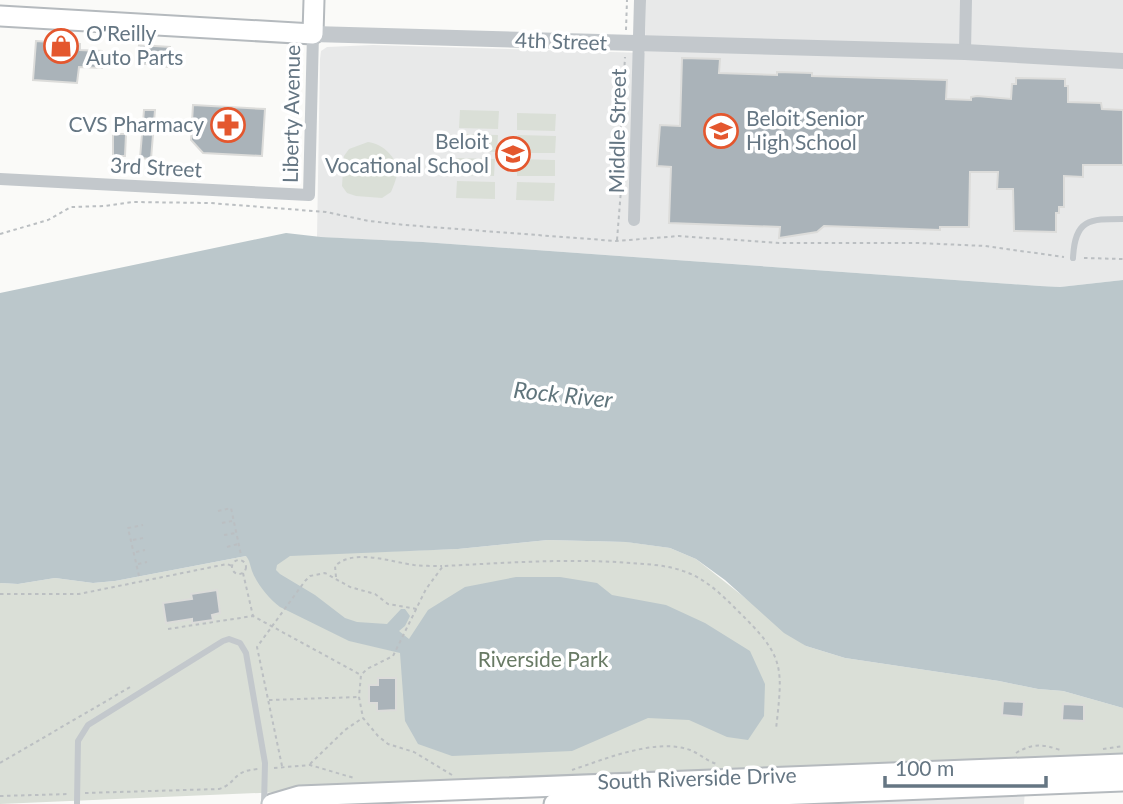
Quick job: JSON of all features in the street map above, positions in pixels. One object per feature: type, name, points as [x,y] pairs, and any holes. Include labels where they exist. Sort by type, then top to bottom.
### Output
[{"type":"main road","points":[[313,34],[314,0]]},
{"type":"main road","name":"4th Street","points":[[0,16],[313,34]]},
{"type":"main road","name":"South Riverside Drive","points":[[554,804],[1123,764]]},
{"type":"main road","name":"South Riverside Drive","points":[[272,804],[299,796],[683,794],[1123,781]]},
{"type":"street","name":"Middle Street","points":[[634,220],[632,44],[640,0]]},
{"type":"street","points":[[965,52],[966,0]]},
{"type":"street","name":"4th Street","points":[[313,34],[965,52],[1123,61]]},
{"type":"street","name":"Liberty Avenue","points":[[309,195],[313,34]]},
{"type":"street","name":"3rd Street","points":[[0,179],[309,195]]},
{"type":"lane","points":[[1073,258],[1076,235],[1082,225],[1091,220],[1123,219]]},
{"type":"lane","points":[[77,804],[78,741],[88,725],[229,639],[240,643],[246,653],[265,768],[264,804]]},
{"type":"path","points":[[617,241],[622,177],[621,148],[632,44],[627,0]]},
{"type":"path","points":[[0,234],[48,220],[71,207],[133,202],[210,203],[326,212],[369,221],[458,230],[617,241],[679,236],[779,243],[918,243],[985,246],[1027,254],[1073,258],[1123,259]]},
{"type":"path","points":[[218,511],[231,508],[241,555]]},
{"type":"path","points":[[222,523],[234,521]]},
{"type":"path","points":[[139,576],[128,528],[142,525]]},
{"type":"path","points":[[225,535],[236,533]]},
{"type":"path","points":[[131,541],[142,538]]},
{"type":"path","points":[[227,547],[239,544]]},
{"type":"path","points":[[134,553],[145,550]]},
{"type":"path","points":[[336,578],[335,566],[338,563],[367,558],[443,566],[609,561],[648,564],[684,571],[713,587],[755,628],[774,651],[780,673],[776,729]]},
{"type":"path","points":[[232,566],[237,561],[242,561],[246,566],[243,573],[253,616]]},
{"type":"path","points":[[136,564],[147,562]]},
{"type":"path","points":[[0,594],[79,594],[227,564],[232,566],[235,573],[243,573]]},
{"type":"path","points":[[440,776],[453,775],[414,752],[388,744],[363,719],[359,696],[361,675],[393,656],[426,589],[443,566]]},
{"type":"path","points":[[282,767],[257,647],[305,580],[310,576],[325,573],[350,587],[375,594],[388,604],[417,609]]},
{"type":"path","points":[[168,629],[253,616],[361,675]]},
{"type":"path","points":[[268,700],[359,696]]},
{"type":"path","points":[[310,765],[345,730],[363,719]]},
{"type":"path","points":[[1007,756],[1031,744],[1065,752]]},
{"type":"path","points":[[1093,750],[1123,746]]},
{"type":"path","points":[[568,771],[630,750],[654,748],[686,749],[720,764]]},
{"type":"path","points":[[0,796],[219,789],[225,788],[240,772],[310,765],[354,778]]},
{"type":"shaded area","name":"Beloit Senior High School","points":[[646,0],[1123,0],[1123,280],[1060,287],[1040,286],[423,242],[317,237],[321,51],[327,47],[373,45],[645,53]]},
{"type":"shaded area","points":[[1025,790],[1024,804],[705,804]]},
{"type":"green space","points":[[460,110],[499,111],[498,129],[459,128]]},
{"type":"green space","points":[[517,113],[556,114],[555,131],[517,130]]},
{"type":"green space","points":[[459,134],[498,135],[497,152],[458,151]]},
{"type":"green space","points":[[518,135],[556,136],[555,153],[517,153]]},
{"type":"green space","points":[[368,142],[389,153],[397,169],[391,192],[382,198],[356,196],[347,193],[342,186],[344,156],[349,149]]},
{"type":"green space","points":[[456,158],[495,159],[494,176],[456,175]]},
{"type":"green space","points":[[517,159],[555,160],[555,176],[517,176]]},
{"type":"green space","points":[[457,181],[495,182],[495,199],[456,198]]},
{"type":"green space","points":[[517,182],[555,183],[554,201],[516,200]]},
{"type":"green space","name":"Riverside Park","points":[[548,540],[627,542],[670,548],[696,559],[806,646],[845,658],[1063,691],[1123,708],[1123,756],[0,804],[0,583],[18,584],[55,578],[93,583],[115,581],[246,556],[458,549]]},
{"type":"water","name":"Rock River","points":[[286,233],[1040,286],[1060,287],[1123,280],[1123,708],[1063,691],[845,658],[806,646],[784,633],[725,580],[696,559],[670,548],[626,542],[548,540],[458,549],[290,556],[277,565],[276,570],[280,574],[315,595],[345,618],[357,622],[387,624],[401,609],[405,609],[410,616],[399,631],[409,639],[428,610],[465,587],[516,577],[560,577],[597,583],[612,595],[666,605],[705,623],[750,651],[765,684],[764,716],[748,740],[727,737],[689,720],[648,718],[572,751],[452,756],[418,744],[405,721],[400,653],[349,641],[280,607],[260,586],[246,556],[115,581],[93,583],[55,578],[18,584],[0,583],[0,293]]},
{"type":"building","points":[[36,41],[80,44],[80,50],[102,51],[102,68],[79,67],[77,83],[33,80]]},
{"type":"building","points":[[139,45],[170,47],[169,67],[137,63]]},
{"type":"building","points":[[682,58],[720,59],[719,73],[812,73],[812,76],[947,80],[946,99],[971,100],[971,97],[977,96],[1011,99],[1012,84],[1016,84],[1016,78],[1065,79],[1068,102],[1101,103],[1102,109],[1123,110],[1123,165],[1083,165],[1083,177],[1064,176],[1064,207],[1059,207],[1059,213],[1056,213],[1056,232],[1014,231],[1013,189],[997,189],[998,172],[970,172],[969,227],[940,227],[940,230],[824,226],[817,232],[779,238],[780,227],[669,223],[671,167],[657,166],[660,125],[680,126]]},
{"type":"building","name":"CVS Pharmacy","points":[[193,105],[265,109],[262,156],[203,153],[191,140]]},
{"type":"building","points":[[144,110],[155,110],[151,159],[140,158]]},
{"type":"building","points":[[113,134],[126,134],[125,156],[113,156]]},
{"type":"building","points":[[217,590],[220,613],[212,615],[213,620],[192,623],[192,619],[166,623],[163,603],[192,599],[191,594]]},
{"type":"building","points":[[378,678],[396,678],[396,710],[377,711],[377,703],[369,703],[369,685],[378,685]]},
{"type":"building","points":[[1003,701],[1024,702],[1023,717],[1002,715]]},
{"type":"building","points":[[1063,704],[1084,705],[1084,721],[1062,720]]},
{"type":"place","name":"O'Reilly Auto Parts","points":[[61,46]]},
{"type":"place","name":"CVS Pharmacy","points":[[228,125]]},
{"type":"place","name":"Beloit Senior High School","points":[[721,131]]},
{"type":"place","name":"Beloit Vocational School","points":[[513,154]]}]
